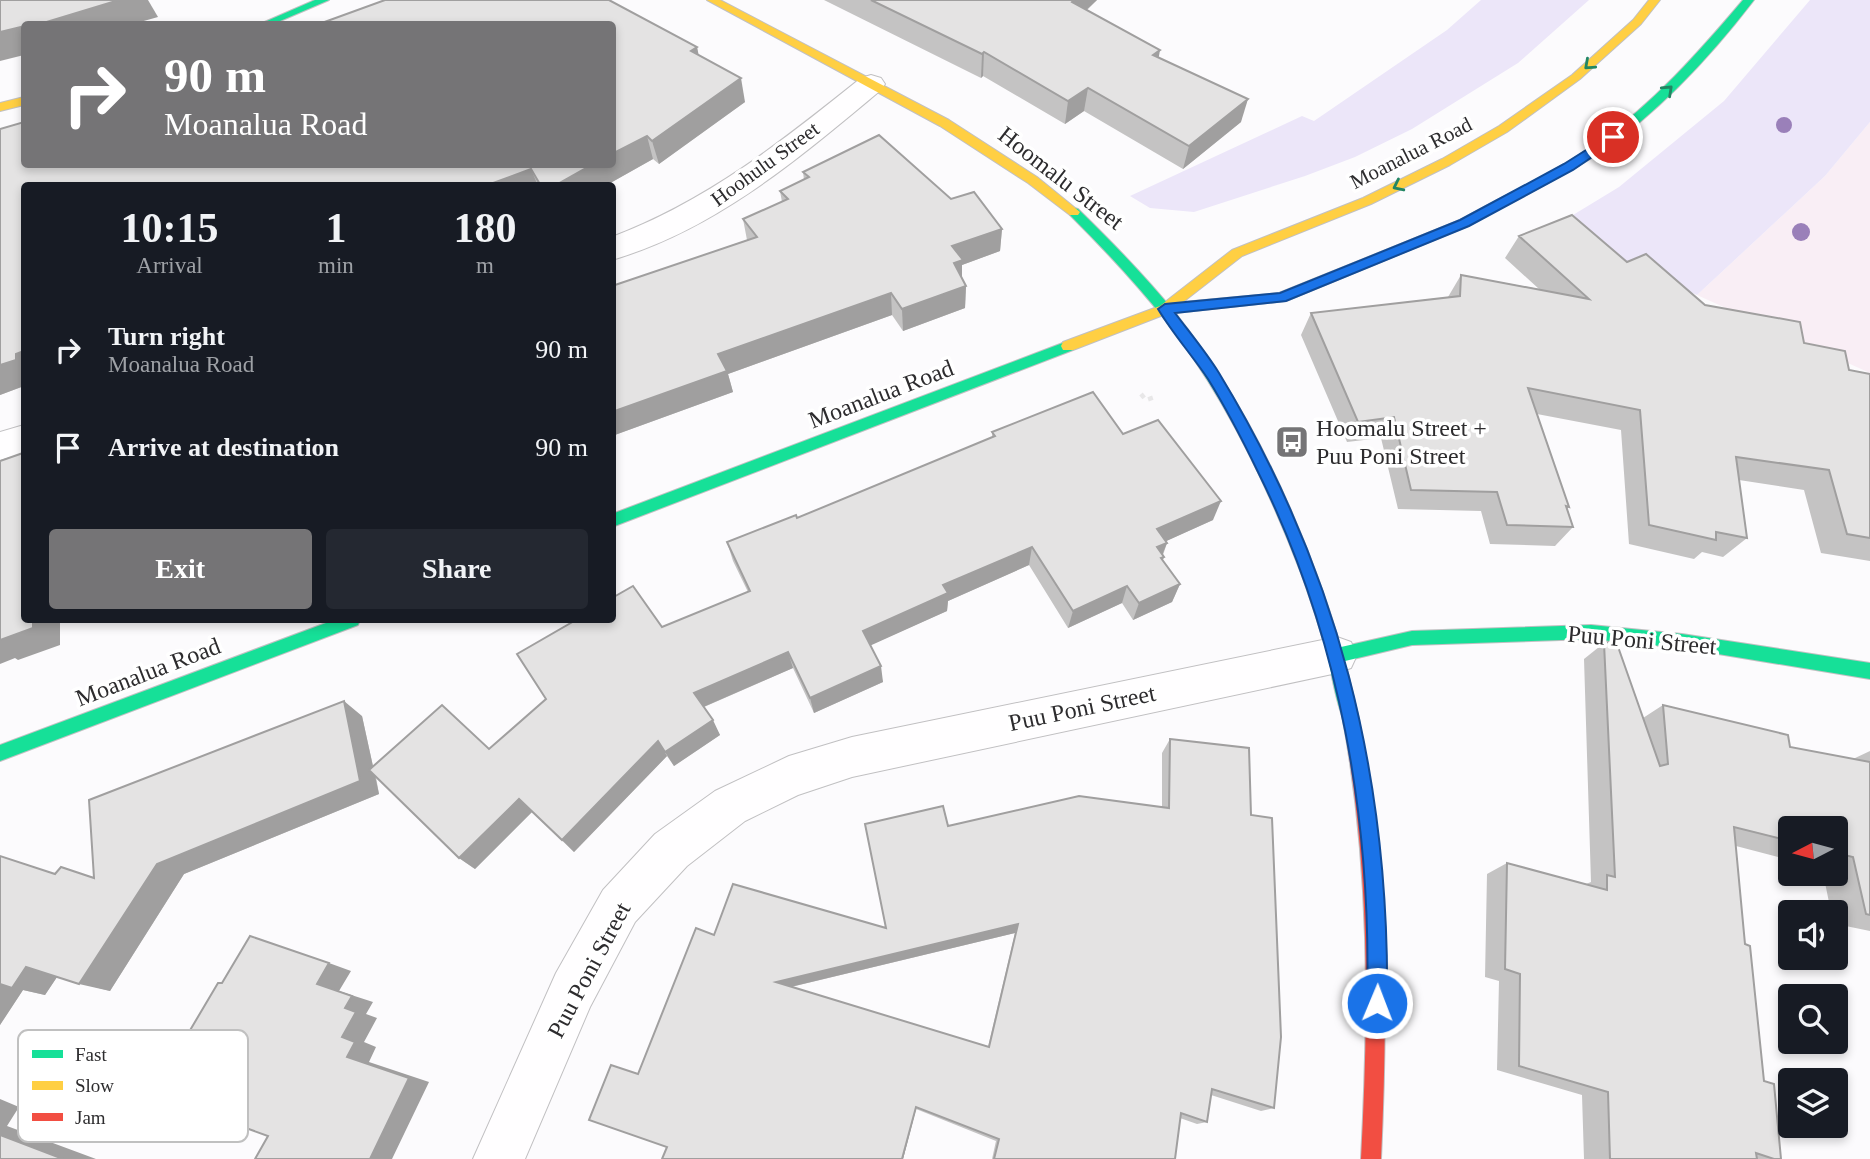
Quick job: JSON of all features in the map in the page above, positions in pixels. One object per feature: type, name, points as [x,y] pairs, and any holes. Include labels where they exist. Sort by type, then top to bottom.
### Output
[{"type":"main road","points":[[272,21],[324,0]]},
{"type":"main road","name":"Hoomalu Street","points":[[712,0],[947,124],[1032,178],[1118,251],[1213,375],[1266,472],[1304,560],[1337,654],[1358,749],[1372,843],[1378,948],[1371,1159]]},
{"type":"main road","name":"Moanalua Road","points":[[1165,309],[1237,253],[1367,201],[1446,162],[1503,129],[1576,77],[1637,22],[1655,0]]},
{"type":"main road","name":"Moanalua Road","points":[[616,519],[1165,309],[1281,298],[1410,247],[1512,199],[1602,145],[1652,105],[1716,41],[1749,0]]},
{"type":"main road","points":[[0,107],[21,102]]},
{"type":"main road","name":"Moanalua Road","points":[[0,753],[344,623]]},
{"type":"main road","name":"Puu Poni Street","points":[[1337,654],[1412,638],[1591,632],[1682,641],[1870,671]]},
{"type":"street","name":"Hoohulu Street","points":[[616,247],[658,231],[736,188],[871,84]]},
{"type":"street","points":[[0,446],[21,440]]},
{"type":"street","name":"Puu Poni Street","points":[[499,1159],[573,990],[620,906],[671,850],[730,806],[789,777],[852,757],[1337,654]]},
{"type":"path","points":[[1141,394],[1146,400],[1155,397]]},
{"type":"shaded area","points":[[1481,0],[1589,0],[1518,63],[1412,129],[1355,157],[1194,212],[1150,208],[1130,196],[1302,116],[1314,121],[1447,30]]},
{"type":"shaded area","points":[[1810,0],[1870,0],[1870,122],[1825,176],[1697,295],[1550,229],[1619,187],[1724,101]]},
{"type":"shaded area","points":[[1870,122],[1870,373],[1697,295],[1825,176]]},
{"type":"building","points":[[0,0],[119,0],[50,21],[21,21],[21,27],[0,32]]},
{"type":"building","points":[[385,0],[609,0],[697,47],[691,51],[741,78],[652,141],[647,136],[616,152],[616,21],[327,21]]},
{"type":"building","points":[[871,0],[1074,0],[1072,2],[1160,50],[1153,55],[1248,99],[1189,146],[1088,88],[1068,101],[984,52],[982,54]]},
{"type":"building","points":[[21,123],[21,168],[586,168],[561,182],[539,182],[531,169],[496,182],[21,182],[21,352],[16,354],[16,360],[0,365],[0,129]]},
{"type":"building","points":[[879,135],[951,199],[974,192],[1002,229],[952,246],[963,260],[954,263],[966,286],[902,309],[891,293],[718,354],[727,371],[616,411],[616,285],[757,237],[743,219],[788,199],[780,191],[809,177],[803,172]]},
{"type":"building","points":[[1572,215],[1627,262],[1646,254],[1705,305],[1800,322],[1804,343],[1845,351],[1849,370],[1870,374],[1870,538],[1847,534],[1829,470],[1736,457],[1747,538],[1716,532],[1716,540],[1649,525],[1640,410],[1528,388],[1569,507],[1566,506],[1573,527],[1507,525],[1497,492],[1411,490],[1394,417],[1358,422],[1311,313],[1460,296],[1461,275],[1589,299],[1519,236]]},
{"type":"building","points":[[1093,392],[1123,434],[1158,420],[1221,501],[1157,529],[1167,543],[1157,547],[1164,557],[1161,558],[1180,584],[1139,603],[1127,586],[1073,611],[1032,547],[943,585],[948,593],[863,631],[881,666],[810,698],[788,652],[694,693],[713,720],[665,752],[658,741],[562,840],[519,799],[459,858],[369,770],[442,705],[489,749],[546,699],[517,654],[571,623],[616,623],[616,596],[633,586],[662,627],[750,591],[727,542],[796,515],[797,518],[995,436],[992,432]]},
{"type":"building","points":[[21,454],[21,623],[33,623],[33,628],[0,640],[0,461]]},
{"type":"building","points":[[1616,641],[1660,766],[1668,764],[1663,705],[1788,735],[1790,747],[1870,762],[1870,915],[1866,914],[1853,857],[1848,856],[1848,816],[1778,816],[1778,838],[1734,827],[1745,944],[1750,946],[1764,1081],[1774,1084],[1781,1159],[1756,1153],[1757,1159],[1610,1159],[1608,1092],[1519,1066],[1520,974],[1505,969],[1507,863],[1607,890],[1607,875],[1615,877],[1604,643]]},
{"type":"building","points":[[344,701],[360,781],[157,864],[79,984],[26,967],[12,988],[0,984],[0,856],[55,874],[61,867],[94,878],[89,800]]},
{"type":"building","points":[[1170,739],[1249,748],[1251,815],[1272,818],[1281,1037],[1274,1108],[1212,1089],[1207,1122],[1181,1113],[1175,1159],[994,1159],[999,1139],[916,1107],[902,1159],[662,1159],[667,1147],[589,1120],[611,1065],[638,1074],[696,928],[714,935],[733,884],[886,928],[865,824],[943,806],[948,826],[1079,796],[1169,808]],"holes":[[[1018,924],[989,1047],[776,982]]]},
{"type":"building","points":[[250,936],[329,963],[317,984],[352,996],[345,1008],[356,1012],[342,1037],[355,1042],[347,1057],[409,1078],[370,1159],[255,1159],[268,1136],[248,1129],[248,1030],[190,1030],[218,983],[222,983]]},
{"type":"building","points":[[0,1135],[63,1159],[0,1159]]},
{"type":"traffic: fast","points":[[272,21],[324,0]]},
{"type":"traffic: fast","points":[[1488,210],[1568,167],[1632,122],[1668,89],[1749,0]]},
{"type":"traffic: fast","points":[[1074,212],[1126,263],[1172,319],[1214,379],[1251,442],[1283,508],[1310,575],[1350,715]]},
{"type":"traffic: fast","points":[[616,519],[1068,346]]},
{"type":"traffic: fast","points":[[0,753],[344,623]]},
{"type":"traffic: fast","points":[[1337,655],[1412,638],[1591,632],[1682,641],[1870,671]]},
{"type":"traffic: slow","points":[[712,0],[944,123],[1032,180],[1074,212]]},
{"type":"traffic: slow","points":[[1165,309],[1237,253],[1367,201],[1446,162],[1503,129],[1576,77],[1637,22],[1655,0]]},
{"type":"traffic: slow","points":[[0,107],[21,102]]},
{"type":"traffic: slow","points":[[1068,346],[1165,309],[1281,298],[1464,223],[1488,210]]},
{"type":"traffic: jam","points":[[1350,715],[1368,825],[1376,936],[1376,1047],[1371,1159]]},
{"type":"place","name":"Hoomalu Street + Puu Poni Street","points":[[1292,442]]},
{"type":"route","points":[[1377,1003],[1378,948],[1372,843],[1358,749],[1337,654],[1304,560],[1266,472],[1213,375],[1165,309],[1281,298],[1464,223],[1568,167],[1613,137]]}]
